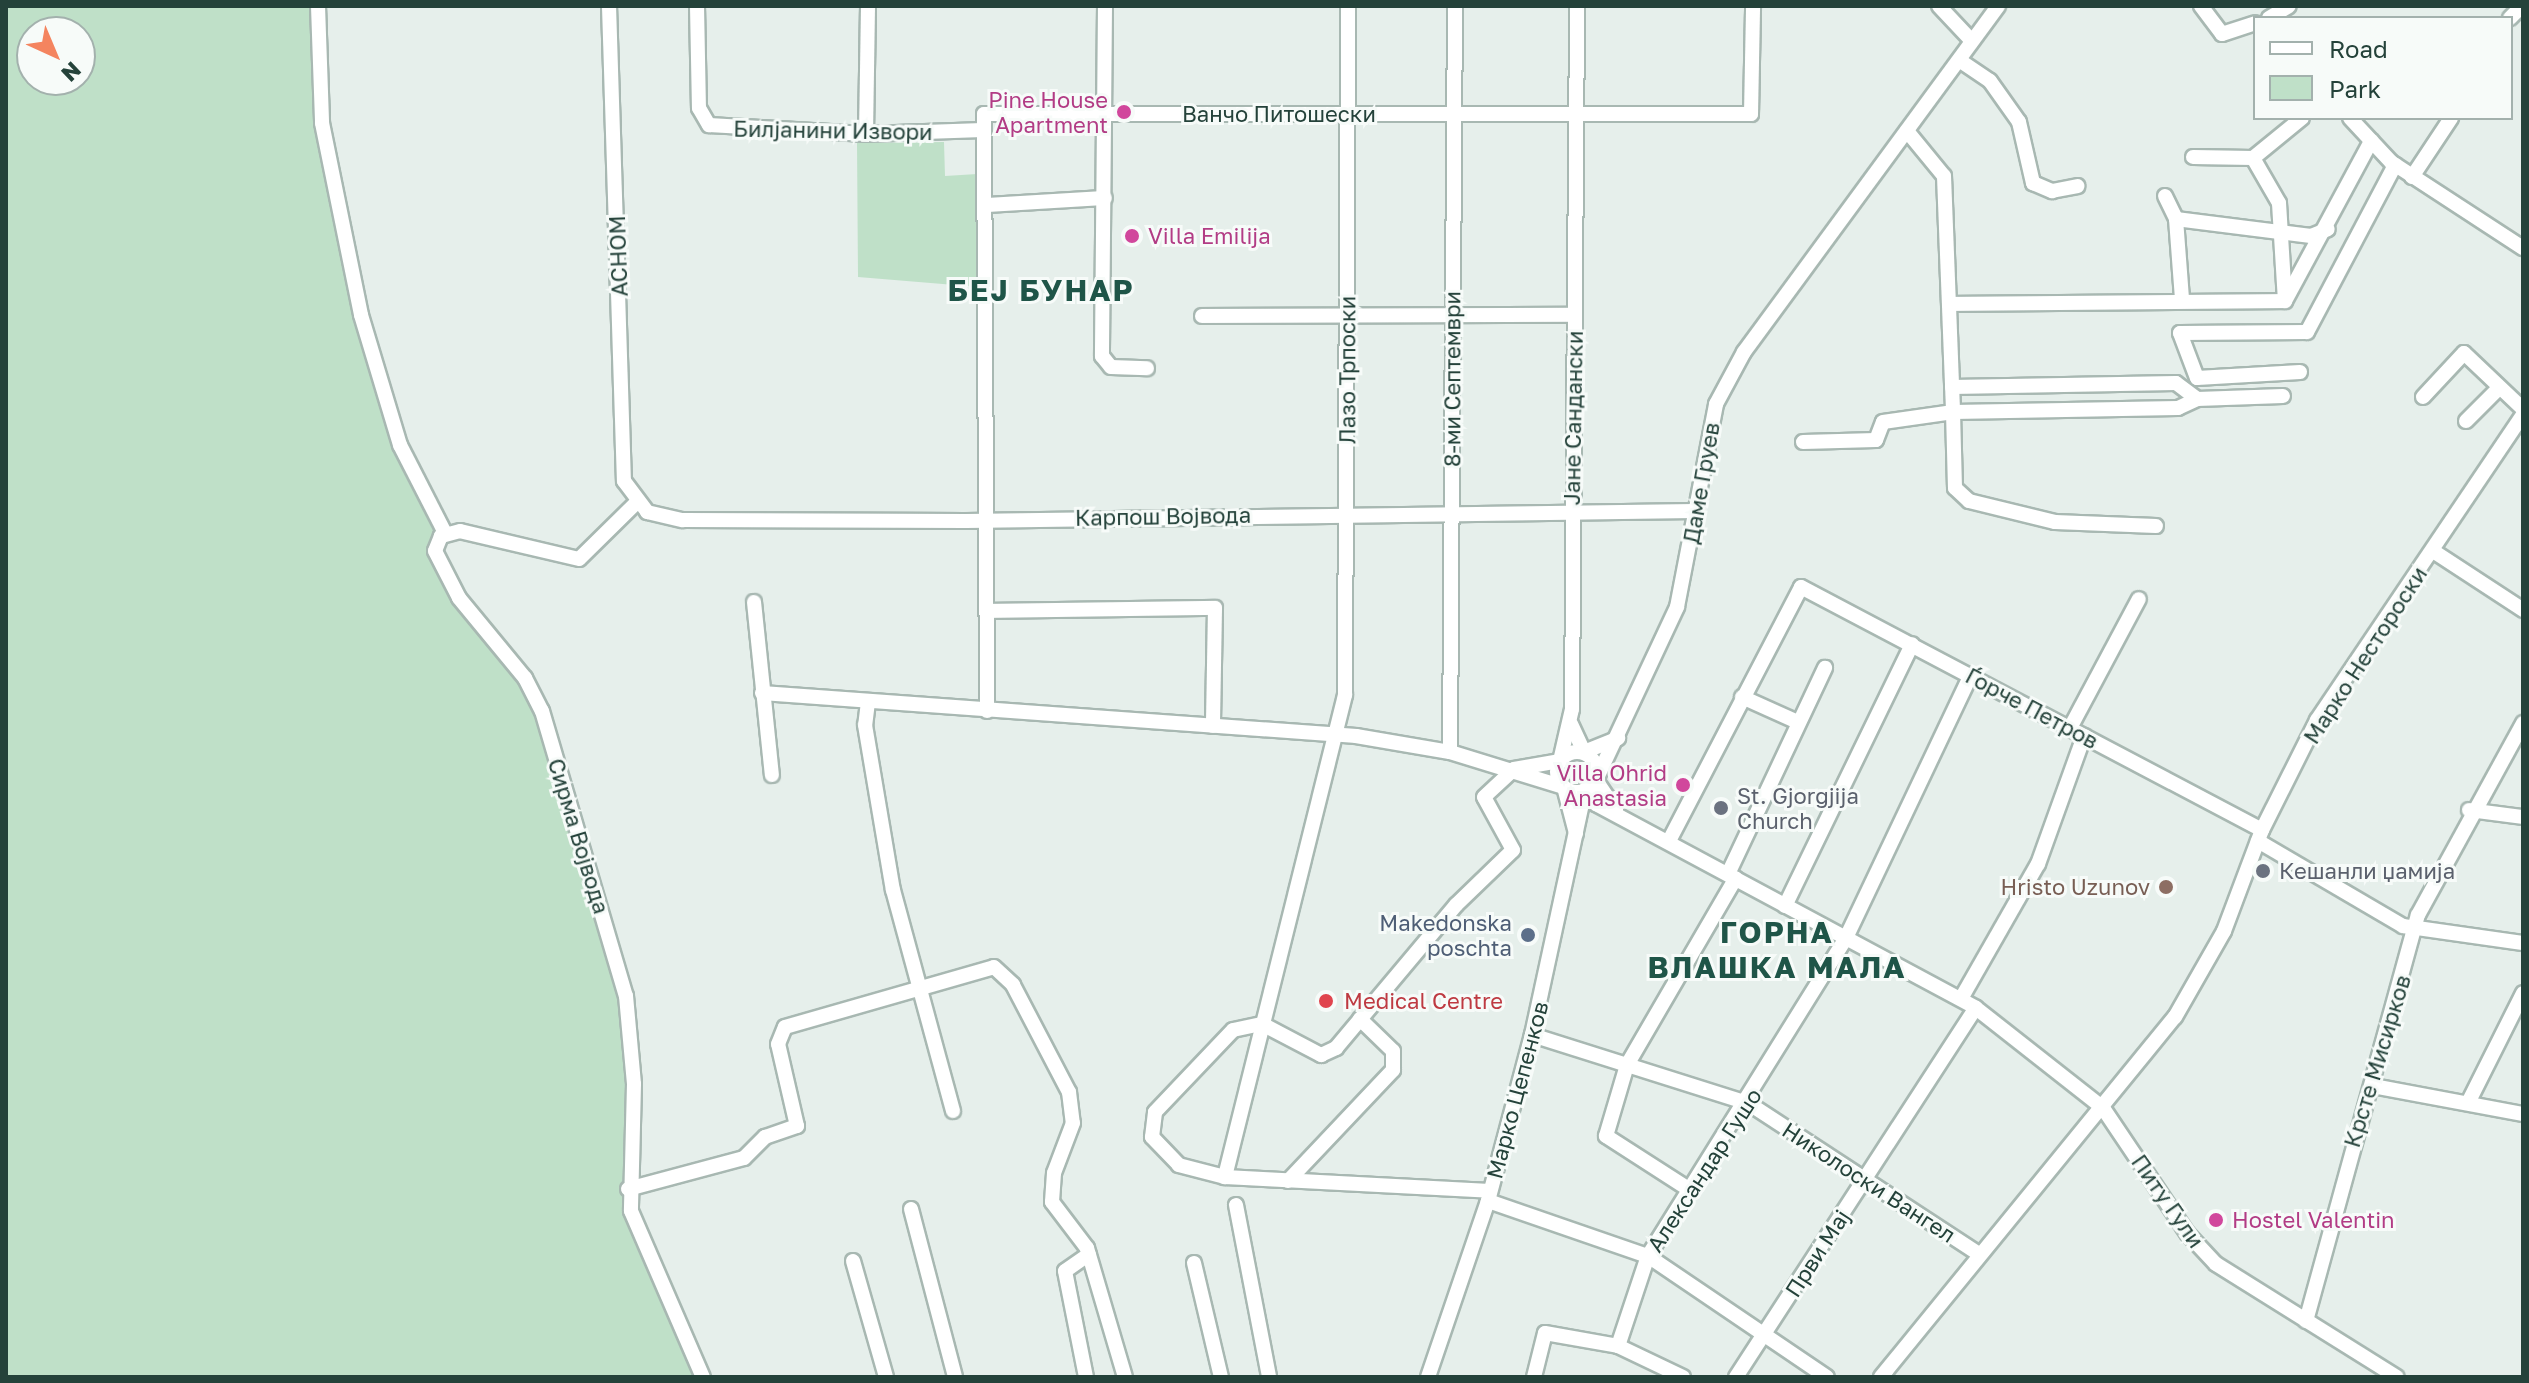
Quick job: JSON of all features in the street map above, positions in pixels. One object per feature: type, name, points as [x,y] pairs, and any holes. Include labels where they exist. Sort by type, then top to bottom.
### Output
[{"type":"street","points":[[318,6],[322,123],[361,315],[400,445],[445,533],[579,559],[635,504]]},
{"type":"street","name":"АСНОМ","points":[[609,6],[624,481],[635,504]]},
{"type":"street","name":"Билјанини Извори","points":[[697,6],[699,108],[709,125],[866,134],[984,122]]},
{"type":"street","points":[[866,134],[868,6]]},
{"type":"street","points":[[1105,6],[1102,356],[1111,367],[1147,368]]},
{"type":"street","name":"Лазо Трпоски","points":[[1225,1177],[1345,695],[1348,6]]},
{"type":"street","name":"8-ми Септември","points":[[1450,752],[1455,6]]},
{"type":"street","name":"Јане Сандански","points":[[1560,761],[1571,724],[1577,6]]},
{"type":"street","points":[[1574,113],[1751,114],[1753,6]]},
{"type":"street","points":[[1939,6],[1972,41]]},
{"type":"street","name":"Даме Груев","points":[[1590,785],[1618,738],[1677,607],[1708,432],[1728,378],[1998,6]]},
{"type":"street","points":[[2201,6],[2222,34],[2253,24]]},
{"type":"street","points":[[1959,60],[1990,81],[2019,122],[2033,183],[2052,191],[2078,186]]},
{"type":"street","name":"Ванчо Питошески","points":[[984,122],[1105,112],[1574,113]]},
{"type":"street","points":[[2193,157],[2253,158],[2300,120]]},
{"type":"street","points":[[2352,120],[2395,165],[2523,248]]},
{"type":"street","points":[[2412,177],[2450,120]]},
{"type":"street","points":[[984,122],[989,611],[987,711]]},
{"type":"street","points":[[1907,131],[1944,176],[1955,488],[1969,501],[2055,522],[2156,526]]},
{"type":"street","points":[[2285,301],[2318,250],[2371,141]]},
{"type":"street","points":[[2253,158],[2279,203],[2285,301]]},
{"type":"street","points":[[2300,372],[2197,378],[2180,333],[2307,332],[2395,165]]},
{"type":"street","points":[[2165,196],[2176,219],[2182,299]]},
{"type":"street","points":[[986,205],[1105,198]]},
{"type":"street","points":[[2176,219],[2311,236],[2328,229]]},
{"type":"street","points":[[2311,236],[2318,250]]},
{"type":"street","points":[[1950,304],[2182,299],[2285,301]]},
{"type":"street","points":[[1202,316],[1575,315]]},
{"type":"street","points":[[2423,397],[2464,353],[2523,409]]},
{"type":"street","points":[[1952,387],[2176,383],[2197,399]]},
{"type":"street","points":[[2466,421],[2499,388]]},
{"type":"street","points":[[1803,442],[1876,440],[1883,422],[1953,412],[2178,408],[2197,399],[2283,396]]},
{"type":"street","name":"Марко Нестороски","points":[[1881,1377],[1979,1254],[2103,1108],[2205,972],[2260,835],[2317,720],[2523,415]]},
{"type":"street","name":"Карпош Војвода","points":[[635,504],[683,520],[986,520],[1695,511]]},
{"type":"street","name":"Сирма Војвода","points":[[445,533],[435,551],[444,574],[525,678],[542,711],[617,964],[634,1084],[628,1189],[703,1377]]},
{"type":"street","points":[[2433,551],[2523,610]]},
{"type":"street","name":"Ѓорче Петров","points":[[1742,697],[1801,587],[2070,728],[2260,835],[2413,930]]},
{"type":"street","points":[[2070,728],[2139,599]]},
{"type":"street","points":[[754,602],[772,775]]},
{"type":"street","points":[[989,611],[1215,608],[1213,726]]},
{"type":"street","points":[[1785,906],[1912,644]]},
{"type":"street","points":[[1690,1190],[1609,1144],[1627,1065],[1732,876],[1798,722],[1825,668]]},
{"type":"street","points":[[1845,940],[1971,675]]},
{"type":"street","points":[[762,693],[1335,733],[1450,752],[1514,769],[1564,787],[1590,785]]},
{"type":"street","points":[[1670,839],[1742,697],[1798,722]]},
{"type":"street","points":[[868,702],[865,725],[887,863],[953,1111]]},
{"type":"street","name":"Крсте Мисирков","points":[[2306,1321],[2346,1161],[2373,1086],[2413,930],[2469,810],[2523,723]]},
{"type":"street","name":"Јане Сандански","points":[[1571,724],[1584,752],[1597,767],[1590,785],[1610,809]]},
{"type":"street","points":[[1962,997],[2038,864],[2084,736]]},
{"type":"street","points":[[1618,738],[1560,761],[1514,769],[1482,804],[1513,850],[1360,1019],[1321,1055],[1262,1024],[1233,1030],[1168,1096],[1150,1126],[1179,1165],[1225,1177],[1489,1196],[1648,1256],[1827,1377]]},
{"type":"street","points":[[1560,761],[1576,833]]},
{"type":"street","name":"Марко Цепенков","points":[[1439,1341],[1489,1196],[1532,1035],[1576,833],[1590,785]]},
{"type":"street","points":[[1581,817],[1610,809]]},
{"type":"street","name":"Питу Гули","points":[[1610,809],[1670,839],[1845,940],[1962,997],[2103,1108],[2202,1251],[2397,1377]]},
{"type":"street","points":[[2469,810],[2523,817]]},
{"type":"street","points":[[2413,930],[2523,943]]},
{"type":"street","name":"Александар Гушо","points":[[1618,1346],[1648,1256],[1748,1103],[1845,940]]},
{"type":"street","points":[[628,1189],[744,1158],[765,1137],[797,1126],[778,1044],[785,1027],[994,967],[1013,985],[1069,1092],[1073,1123],[1054,1173],[1052,1202],[1089,1254],[1125,1377]]},
{"type":"street","points":[[2468,1103],[2523,993]]},
{"type":"street","name":"Први Мај","points":[[1736,1377],[1976,1008]]},
{"type":"street","points":[[1288,1181],[1393,1070],[1393,1051],[1360,1019]]},
{"type":"street","name":"Николоски Вангел","points":[[1532,1035],[1748,1103],[1979,1254]]},
{"type":"street","points":[[2373,1086],[2523,1114]]},
{"type":"street","points":[[1236,1205],[1269,1377]]},
{"type":"street","points":[[911,1209],[955,1377]]},
{"type":"street","points":[[1086,1377],[1065,1271],[1089,1254]]},
{"type":"street","points":[[853,1261],[886,1377]]},
{"type":"street","points":[[1194,1263],[1221,1377]]},
{"type":"street","points":[[1534,1377],[1545,1333],[1618,1346],[1683,1377]]},
{"type":"street","points":[[1420,1377],[1439,1341]]},
{"type":"street","points":[[1428,1377],[1439,1341]]},
{"type":"green space","points":[[6,6],[318,6],[321,85],[340,197],[394,427],[441,520],[436,559],[525,678],[631,1027],[628,1189],[703,1377],[6,1377]]},
{"type":"green space","points":[[944,142],[945,176],[977,174],[979,287],[858,277],[857,143]]},
{"type":"place","name":"Pine House Apartment","points":[[1124,112]]},
{"type":"place","name":"Villa Emilija","points":[[1132,236]]},
{"type":"place","name":"Villa Ohrid Anastasia","points":[[1683,785]]},
{"type":"place","name":"St. Gjorgjija Church","points":[[1721,808]]},
{"type":"place","name":"Кешанли џамија","points":[[2263,871]]},
{"type":"place","name":"Hristo Uzunov","points":[[2166,887]]},
{"type":"place","name":"Makedonska poschta","points":[[1528,935]]},
{"type":"place","name":"Medical Centre","points":[[1326,1001]]},
{"type":"place","name":"Hostel Valentin","points":[[2216,1220]]},
{"type":"district","name":"БЕЈ БУНАР","points":[[1041,290]]},
{"type":"district","name":"ГОРНА ВЛАШКА МАЛА","points":[[1777,949]]}]
